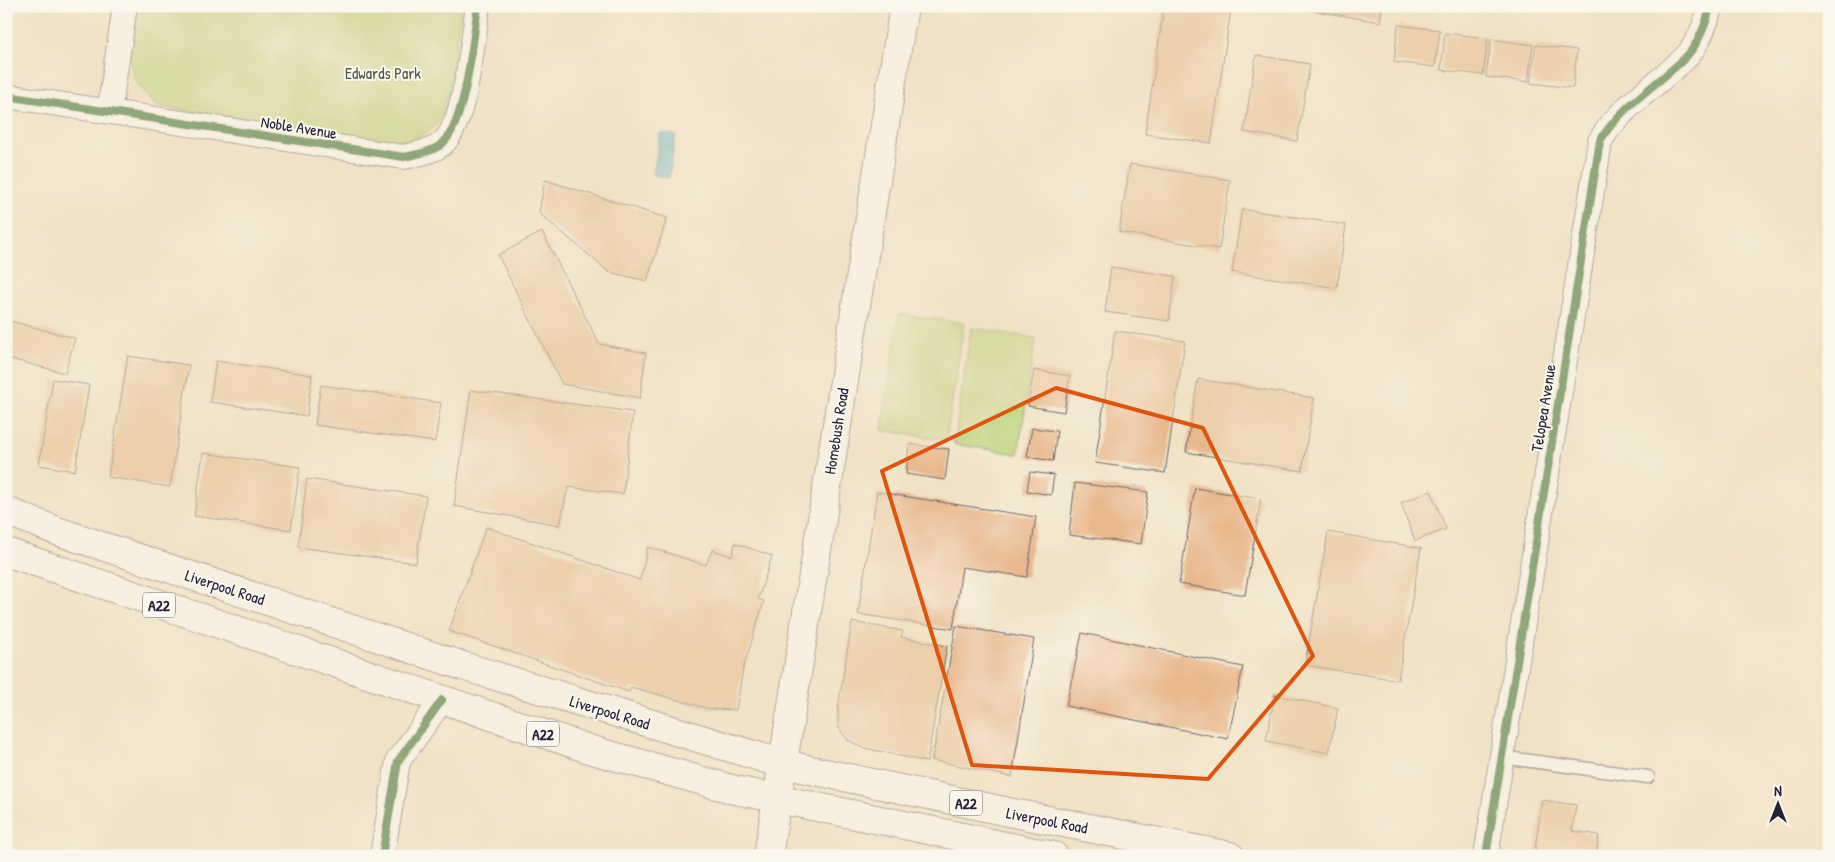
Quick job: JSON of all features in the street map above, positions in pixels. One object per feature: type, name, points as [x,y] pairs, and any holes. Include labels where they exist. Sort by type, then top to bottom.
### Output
[{"type":"main road","name":"Homebush Road","points":[[768,856],[904,6]]},
{"type":"main road","name":"Liverpool Road","points":[[6,511],[57,532],[463,666],[783,764],[1013,813],[1230,856]]},
{"type":"main road","name":"Liverpool Road","points":[[8,555],[592,750],[776,800],[836,810],[1054,856]]},
{"type":"street","points":[[109,112],[125,6]]},
{"type":"street","name":"Noble Avenue","points":[[6,96],[404,157],[425,152],[442,143],[454,130],[460,112],[478,6]]},
{"type":"street","name":"Telopea Avenue","points":[[1486,856],[1600,141],[1609,125],[1686,57],[1697,40],[1710,6]]},
{"type":"street","points":[[382,856],[398,761],[442,700]]},
{"type":"lane","points":[[1502,757],[1648,777]]},
{"type":"highlighted area","points":[[1056,388],[1203,428],[1313,656],[1208,779],[972,765],[882,471]]},
{"type":"green space","name":"Edwards Park","points":[[136,6],[462,6],[447,99],[440,120],[421,136],[396,142],[161,107],[139,85],[133,74],[130,62],[131,36]]},
{"type":"green space","points":[[899,314],[964,323],[946,440],[882,430]]},
{"type":"green space","points":[[971,328],[1036,338],[1018,454],[954,444]]},
{"type":"water","points":[[660,133],[676,135],[669,178],[653,175]]},
{"type":"building","points":[[1164,6],[1213,6],[1231,9],[1211,143],[1145,134]]},
{"type":"building","points":[[1286,6],[1382,6],[1380,22]]},
{"type":"building","points":[[1579,6],[1606,6],[1605,12]]},
{"type":"building","points":[[1398,25],[1440,30],[1435,67],[1394,62]]},
{"type":"building","points":[[1445,33],[1488,38],[1483,75],[1441,70]]},
{"type":"building","points":[[1491,39],[1533,45],[1528,82],[1486,77]]},
{"type":"building","points":[[1536,45],[1577,50],[1573,88],[1530,83]]},
{"type":"building","points":[[1256,55],[1310,64],[1297,141],[1244,132]]},
{"type":"building","points":[[1130,164],[1230,180],[1219,249],[1119,232]]},
{"type":"building","points":[[545,180],[667,218],[647,281],[609,272],[539,213]]},
{"type":"building","points":[[1242,209],[1346,225],[1337,288],[1232,272]]},
{"type":"building","points":[[542,232],[599,344],[646,353],[640,398],[562,384],[498,255]]},
{"type":"building","points":[[1111,267],[1175,276],[1169,321],[1105,312]]},
{"type":"building","points":[[6,320],[75,338],[65,373],[6,358]]},
{"type":"building","points":[[1115,331],[1185,341],[1165,473],[1095,463]]},
{"type":"building","points":[[128,356],[189,365],[170,487],[108,477]]},
{"type":"building","points":[[216,361],[312,375],[307,416],[210,402]]},
{"type":"building","points":[[1034,370],[1070,376],[1064,412],[1028,406]]},
{"type":"building","points":[[53,379],[89,385],[75,471],[39,465]]},
{"type":"building","points":[[1198,379],[1314,398],[1302,471],[1186,452]]},
{"type":"building","points":[[321,385],[441,403],[435,442],[315,425]]},
{"type":"building","points":[[471,390],[633,412],[623,494],[568,487],[560,525],[454,506]]},
{"type":"building","points":[[1032,428],[1057,431],[1053,461],[1027,457]]},
{"type":"building","points":[[909,444],[949,449],[945,480],[906,474]]},
{"type":"building","points":[[203,453],[300,467],[291,530],[194,516]]},
{"type":"building","points":[[1030,472],[1054,475],[1051,495],[1027,491]]},
{"type":"building","points":[[307,479],[426,496],[416,563],[298,547]]},
{"type":"building","points":[[1075,483],[1148,492],[1141,544],[1069,535]]},
{"type":"building","points":[[1195,488],[1261,499],[1245,595],[1179,584]]},
{"type":"building","points":[[1431,491],[1446,529],[1415,541],[1401,503]]},
{"type":"building","points":[[877,492],[1036,517],[1027,577],[962,567],[953,629],[858,614]]},
{"type":"building","points":[[486,527],[640,580],[648,547],[706,565],[712,550],[732,556],[735,543],[772,556],[758,599],[764,601],[743,669],[736,710],[710,709],[631,687],[629,692],[449,631]]},
{"type":"building","points":[[1328,532],[1421,548],[1398,680],[1305,665]]},
{"type":"building","points":[[852,622],[903,631],[901,637],[947,646],[927,762],[861,747],[848,740],[838,727],[838,708]]},
{"type":"building","points":[[956,626],[1034,639],[1012,777],[932,760]]},
{"type":"building","points":[[1082,633],[1243,667],[1228,739],[1066,706]]},
{"type":"building","points":[[1275,695],[1338,708],[1329,753],[1266,741]]},
{"type":"building","points":[[1542,800],[1576,805],[1572,831],[1599,835],[1596,856],[1534,856]]},
{"type":"cycle path","points":[[6,96],[404,157],[435,149],[443,143],[451,132],[463,99],[478,6]]},
{"type":"cycle path","points":[[1486,856],[1600,141],[1618,117],[1685,58],[1694,47],[1707,20],[1710,6]]},
{"type":"cycle path","points":[[382,856],[398,761],[442,700]]}]
